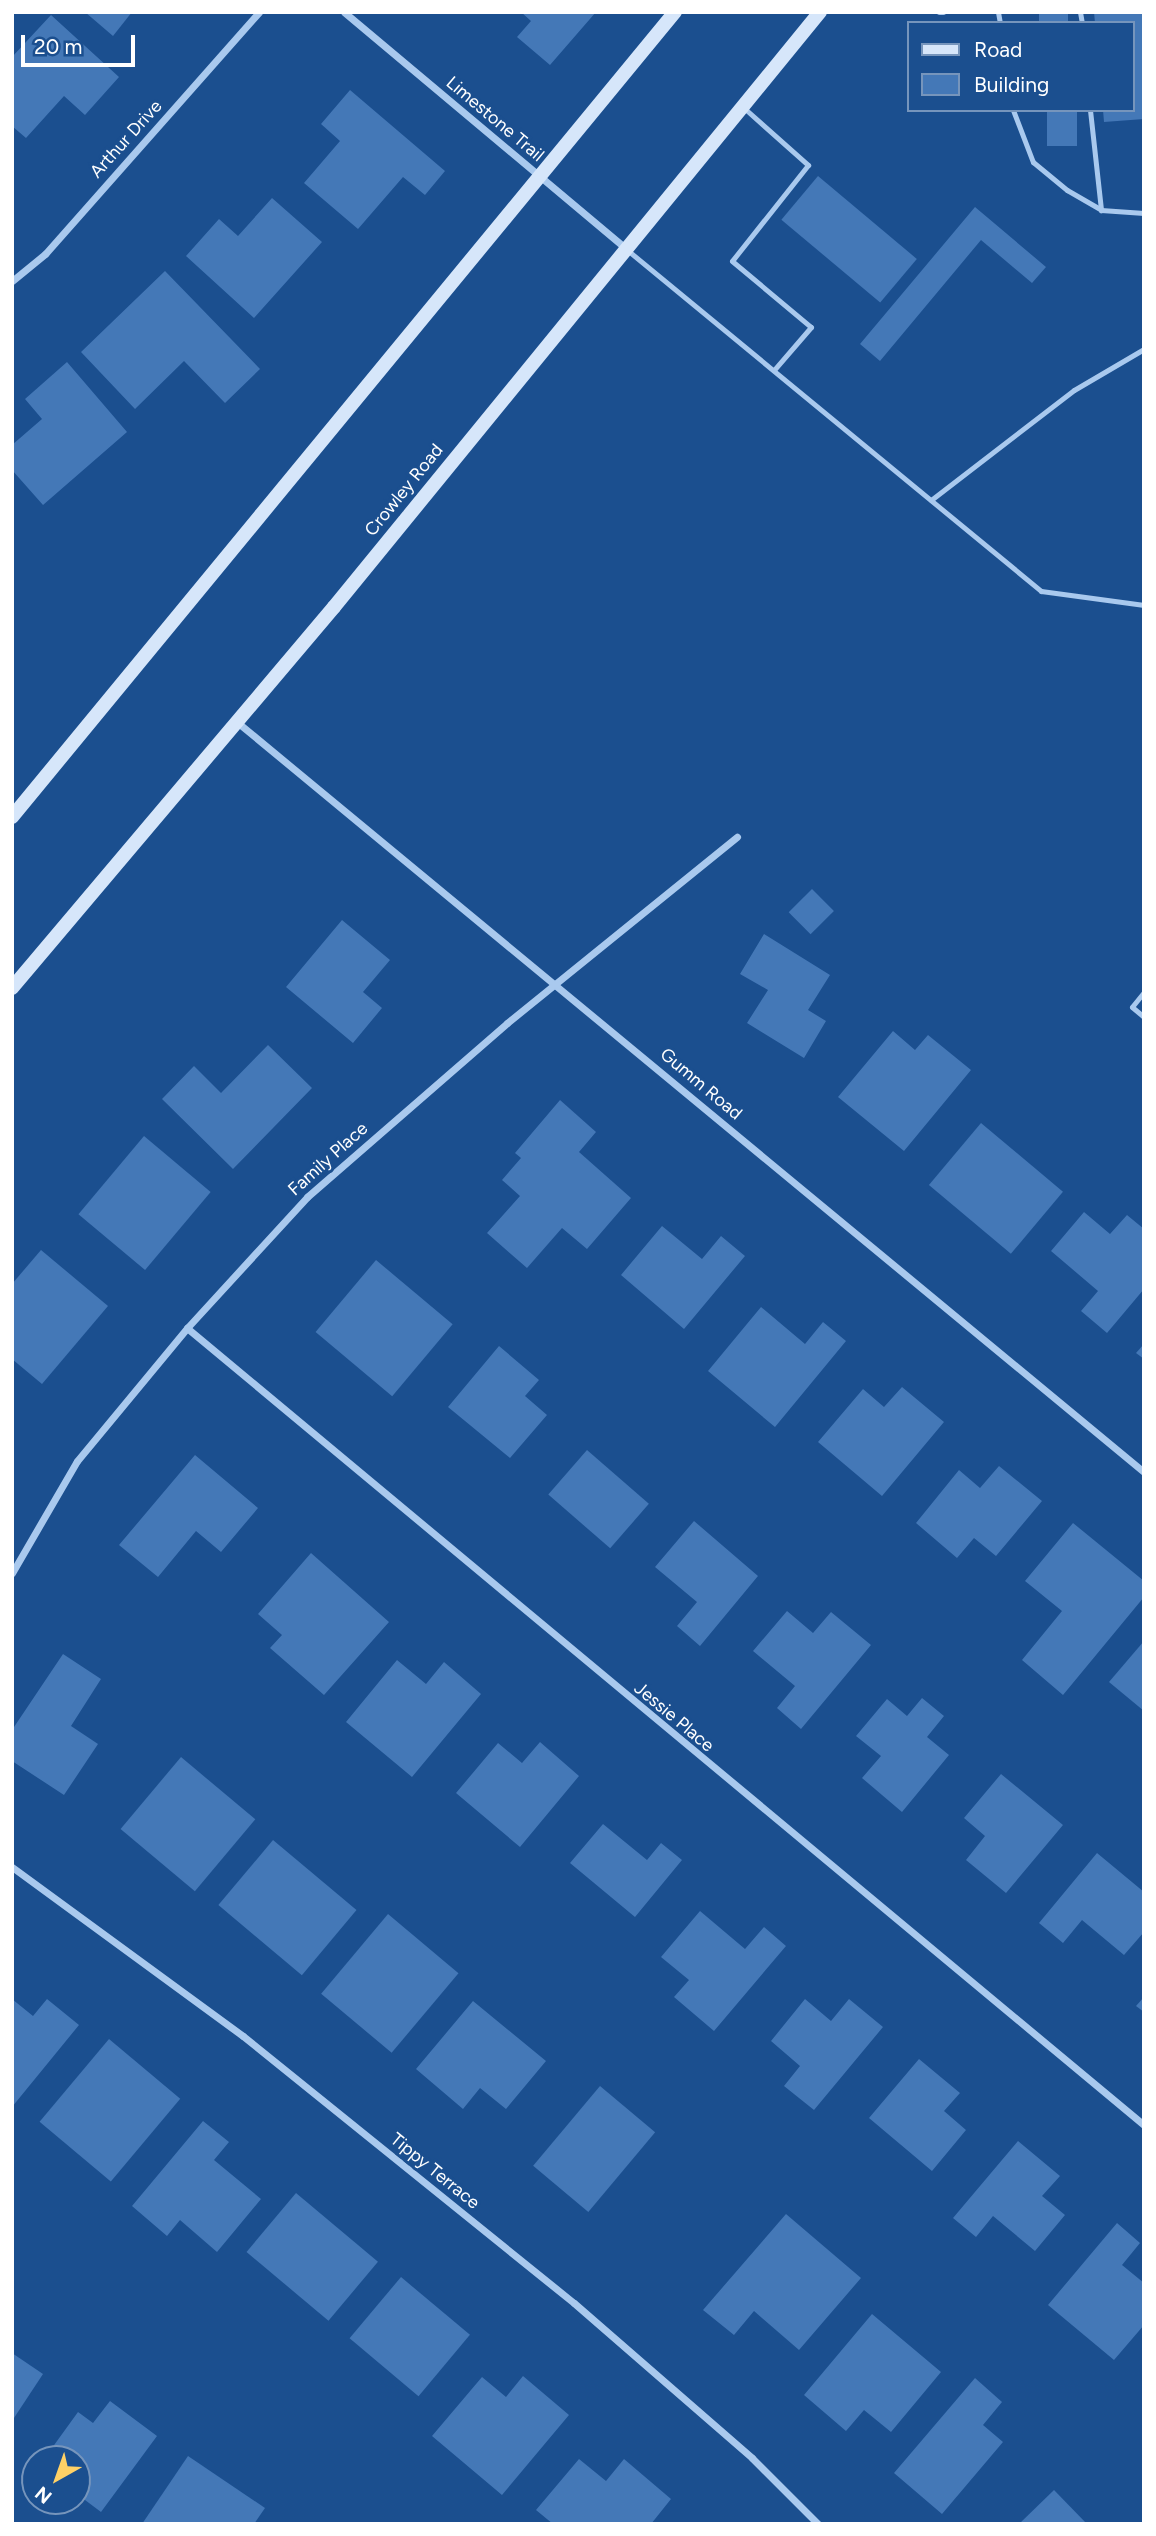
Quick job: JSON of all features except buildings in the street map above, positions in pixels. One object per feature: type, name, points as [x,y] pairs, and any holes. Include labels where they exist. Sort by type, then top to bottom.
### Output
[{"type":"main road","points":[[12,817],[675,12]]},
{"type":"main road","name":"Crowley Road","points":[[12,988],[237,722],[821,12]]},
{"type":"street","name":"Arthur Drive","points":[[12,281],[45,254],[259,12]]},
{"type":"street","name":"Limestone Trail","points":[[344,12],[626,249]]},
{"type":"street","name":"Gumm Road","points":[[237,722],[1144,1472]]},
{"type":"street","name":"Family Place","points":[[12,1573],[77,1461],[187,1328],[307,1197],[555,984],[737,836]]},
{"type":"street","name":"Jessie Place","points":[[187,1328],[1144,2125]]},
{"type":"street","name":"Tippy Terrace","points":[[12,1867],[243,2036],[574,2303],[752,2458],[818,2524]]},
{"type":"lane","points":[[742,106],[808,165],[732,261],[811,327],[774,370]]},
{"type":"lane","points":[[1014,112],[1033,162],[1101,210],[1144,213]]},
{"type":"lane","points":[[1090,112],[1101,210]]},
{"type":"lane","points":[[626,249],[1041,591],[1144,605]]},
{"type":"lane","points":[[931,500],[1074,390],[1144,349]]},
{"type":"lane","points":[[1144,992],[1132,1007],[1144,1017]]}]
